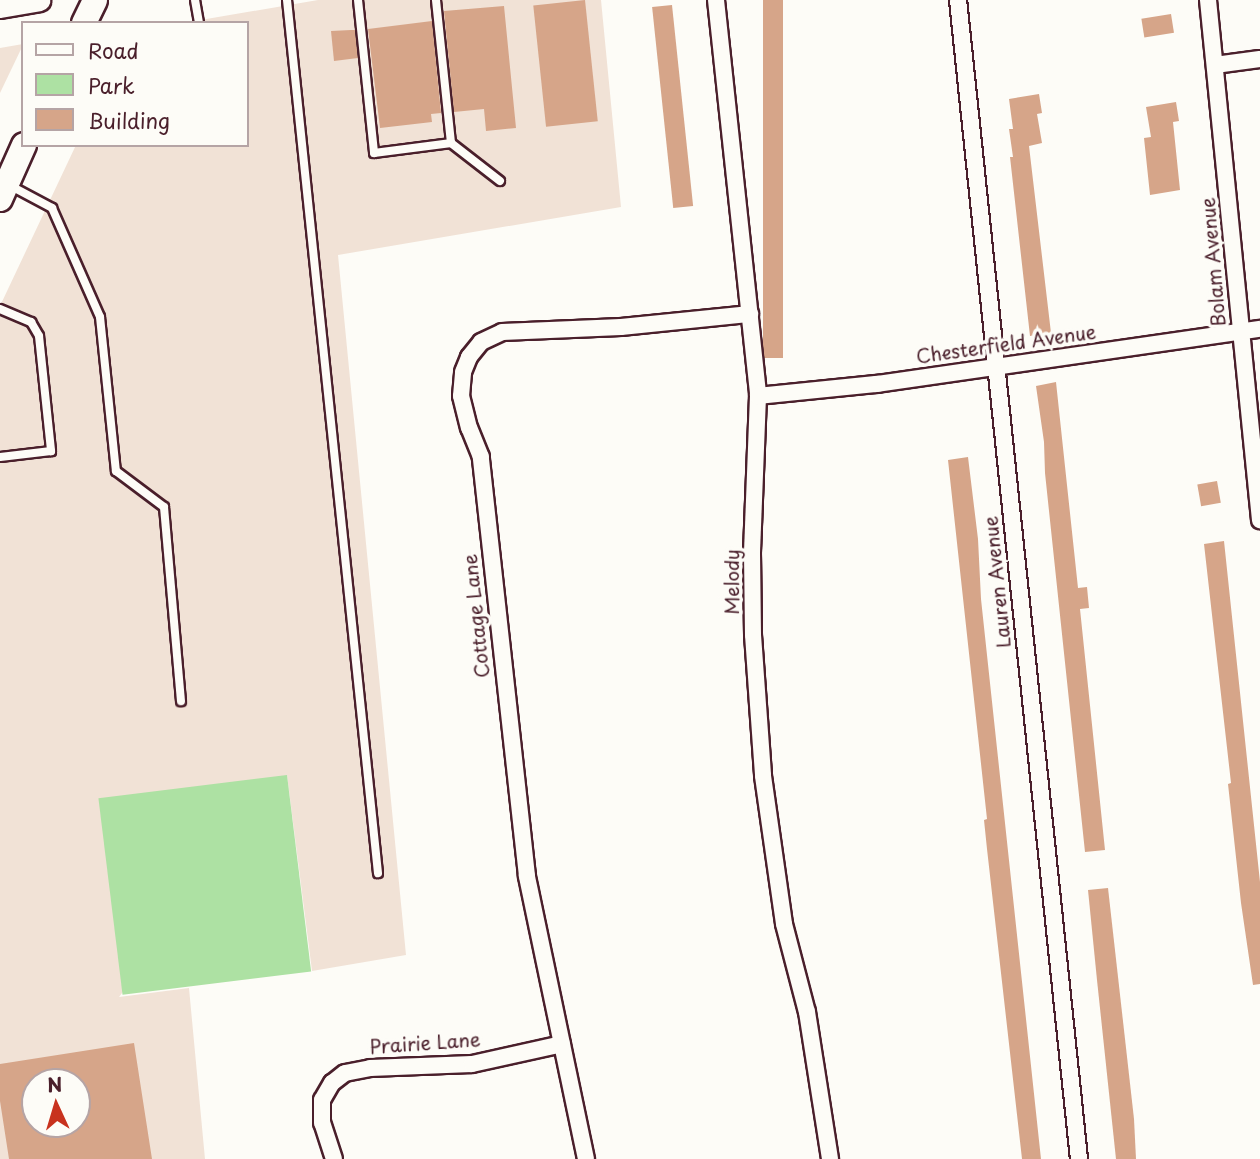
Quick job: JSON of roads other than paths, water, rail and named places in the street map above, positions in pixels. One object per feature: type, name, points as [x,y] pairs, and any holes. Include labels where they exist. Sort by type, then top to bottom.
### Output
[{"type":"main road","points":[[85,21],[95,0]]},
{"type":"main road","points":[[3,191],[23,147]]},
{"type":"street","name":"Melody","points":[[716,0],[758,396],[752,554],[753,635],[763,776],[785,924],[807,1012],[830,1159]]},
{"type":"street","name":"Lauren Avenue","points":[[958,0],[1079,1159]]},
{"type":"street","name":"Bolam Avenue","points":[[1208,0],[1260,520]]},
{"type":"street","points":[[1215,65],[1260,58]]},
{"type":"street","name":"Cottage Lane","points":[[586,1159],[527,876],[481,457],[469,428],[461,396],[463,372],[469,357],[481,342],[502,332],[621,327],[750,314]]},
{"type":"street","name":"Chesterfield Avenue","points":[[758,396],[877,384],[1260,329]]},
{"type":"street","name":"Prairie Lane","points":[[334,1159],[322,1124],[322,1100],[332,1083],[345,1073],[370,1068],[472,1063],[562,1044]]},
{"type":"lane","points":[[195,0],[199,21]]},
{"type":"lane","points":[[287,0],[378,873]]},
{"type":"lane","points":[[358,0],[374,153],[450,143],[500,181]]},
{"type":"lane","points":[[436,0],[450,143]]},
{"type":"lane","points":[[3,191],[52,208],[100,317],[116,471],[164,507],[181,701]]},
{"type":"lane","points":[[0,309],[31,322],[39,336],[51,451],[0,457]]}]
